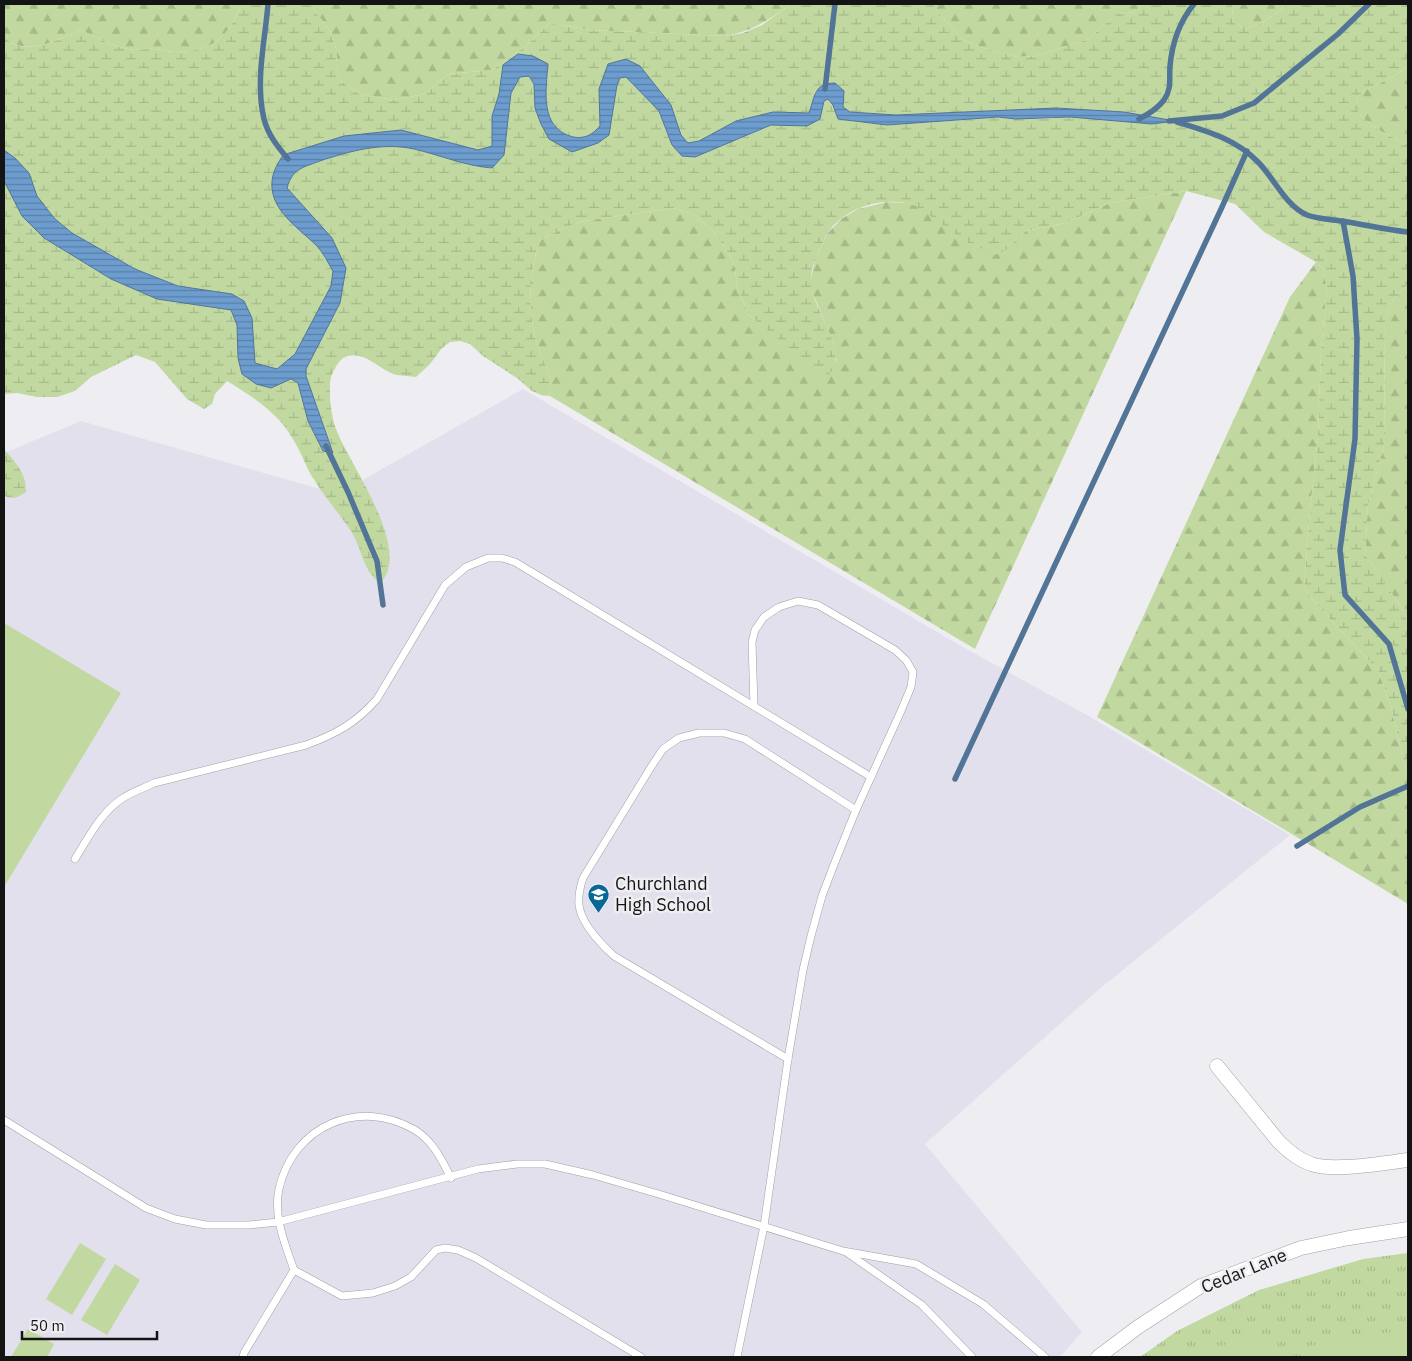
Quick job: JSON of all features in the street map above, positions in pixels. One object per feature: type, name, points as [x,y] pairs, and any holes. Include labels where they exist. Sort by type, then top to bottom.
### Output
[{"type":"street","points":[[1217,1066],[1288,1152],[1312,1165],[1339,1167],[1408,1160]]},
{"type":"street","name":"Cedar Lane","points":[[1098,1357],[1138,1327],[1201,1286],[1301,1248],[1348,1238],[1408,1229]]},
{"type":"lane","points":[[75,859],[109,809],[122,798],[134,792],[154,783],[306,745],[328,737],[363,715],[377,699],[445,585],[466,567],[488,558],[502,558],[515,562],[871,777]]},
{"type":"lane","points":[[737,1357],[764,1226],[788,1058],[803,970],[811,936],[825,887],[856,810],[910,687],[913,672],[906,660],[895,650],[818,605],[798,601],[779,607],[764,617],[755,630],[752,642],[754,706]]},
{"type":"lane","points":[[788,1058],[614,956],[598,942],[586,921],[579,907],[579,892],[583,878],[651,767],[664,749],[679,738],[699,733],[724,733],[745,739],[856,810]]},
{"type":"lane","points":[[451,1178],[438,1151],[416,1130],[389,1118],[359,1115],[330,1122],[306,1138],[287,1162],[278,1190],[278,1222],[294,1270],[342,1296],[373,1293],[395,1286],[411,1277],[436,1250],[445,1248],[458,1250],[476,1258],[641,1357]]},
{"type":"lane","points":[[4,1120],[146,1208],[175,1219],[206,1225],[249,1225],[278,1222],[451,1178],[478,1169],[518,1164],[545,1164],[593,1175],[843,1251],[916,1264],[983,1304],[1045,1357]]},
{"type":"lane","points":[[843,1251],[922,1306],[972,1357]]},
{"type":"lane","points":[[244,1357],[244,1353],[294,1270]]},
{"type":"shaded area","name":"Churchland High School","points":[[523,389],[961,646],[1092,718],[1290,835],[1097,991],[925,1144],[1082,1332],[1060,1357],[4,1357],[4,453],[81,421],[338,494]]},
{"type":"green space","points":[[4,4],[241,4],[230,27],[216,42],[198,50],[173,52],[159,49],[127,49],[113,45],[80,30],[42,45],[22,46],[12,43],[4,37]]},
{"type":"green space","points":[[241,4],[310,4],[329,30],[336,48],[338,79],[359,94],[393,100],[425,94],[448,74],[492,70],[527,45],[550,23],[591,30],[725,36],[743,33],[762,25],[791,4],[933,4],[936,10],[962,39],[980,47],[1017,57],[1036,56],[1089,39],[1116,14],[1134,12],[1144,4],[1233,4],[1234,23],[1246,29],[1264,22],[1288,4],[1408,4],[1408,66],[1393,77],[1365,90],[1358,97],[1355,106],[1359,113],[1371,124],[1408,145],[1408,284],[1393,300],[1385,319],[1384,446],[1368,504],[1365,554],[1403,610],[1408,624],[1408,774],[1391,707],[1378,670],[1304,589],[1318,437],[1321,350],[1327,288],[1323,269],[1316,262],[1264,232],[1235,204],[1186,191],[1110,203],[1065,223],[1026,231],[1019,237],[1015,246],[995,255],[967,242],[916,206],[892,202],[867,205],[855,210],[844,216],[827,234],[816,258],[812,273],[812,292],[833,343],[835,355],[834,367],[827,377],[817,376],[809,370],[781,341],[749,315],[737,287],[732,259],[715,233],[693,214],[673,208],[584,221],[566,227],[540,240],[533,265],[530,290],[533,328],[551,382],[550,396],[532,391],[517,378],[483,356],[470,344],[460,341],[450,342],[442,348],[430,364],[416,377],[391,373],[361,356],[354,355],[343,358],[333,372],[330,381],[330,398],[335,425],[345,449],[377,509],[385,531],[389,551],[388,569],[380,583],[366,566],[351,531],[309,471],[288,431],[265,407],[227,381],[215,394],[212,404],[204,409],[187,399],[155,362],[136,355],[91,377],[75,391],[57,397],[37,397],[17,393],[4,394],[4,181],[22,216],[44,238],[111,279],[231,310],[237,325],[238,358],[298,383],[308,421],[323,451],[333,453],[306,376],[306,369],[340,303],[345,268],[287,188],[293,175],[305,166],[357,150],[391,146],[414,149],[462,163],[492,168],[504,154],[511,93],[520,77],[529,76],[534,84],[535,109],[572,152],[609,135],[617,85],[620,78],[626,77],[659,111],[672,146],[737,140],[771,125],[807,125],[820,119],[824,101],[828,99],[833,105],[838,119],[887,125],[998,117],[1061,118],[1124,112],[896,115],[850,112],[816,90],[809,113],[773,112],[736,121],[699,141],[688,143],[681,135],[671,105],[640,66],[599,89],[600,126],[588,136],[573,137],[562,132],[554,125],[550,117],[546,96],[548,64],[503,65],[499,94],[492,116],[493,146],[478,150],[401,130],[344,136],[283,155],[274,171],[292,224],[318,247],[333,271],[332,286],[295,354],[277,369],[255,364],[252,318],[244,301],[232,294],[179,286],[135,269],[72,233],[54,218],[37,196],[29,173],[15,158],[4,150],[4,37],[12,43],[31,47],[52,42],[80,30],[113,45],[127,49],[156,49],[172,52],[197,50],[208,46],[224,35]]},
{"type":"green space","points":[[310,4],[791,4],[753,28],[725,36],[591,30],[550,23],[527,45],[492,70],[448,74],[425,94],[393,100],[359,94],[338,79],[336,48],[329,30]]},
{"type":"green space","points":[[933,4],[1144,4],[1134,12],[1116,14],[1089,39],[1036,56],[1017,57],[980,47],[962,39],[936,10]]},
{"type":"green space","points":[[1233,4],[1288,4],[1264,22],[1246,29],[1234,23]]},
{"type":"green space","points":[[1408,66],[1408,145],[1371,124],[1359,113],[1355,106],[1358,97],[1365,90],[1393,77]]},
{"type":"green space","points":[[1186,191],[975,649],[550,396],[551,382],[538,347],[531,315],[530,290],[533,264],[540,240],[566,227],[584,221],[673,208],[693,214],[715,233],[732,259],[737,287],[749,315],[781,340],[836,361],[833,342],[811,289],[811,279],[815,260],[827,234],[841,219],[858,209],[887,202],[907,203],[1019,237],[1026,231],[1065,223],[1110,203]]},
{"type":"green space","points":[[1316,262],[1323,269],[1327,288],[1321,350],[1318,437],[1304,589],[1378,670],[1391,707],[1408,774],[1408,904],[1097,717],[1290,297]]},
{"type":"green space","points":[[1408,284],[1408,624],[1403,610],[1365,554],[1368,504],[1384,446],[1385,319],[1393,300]]},
{"type":"green space","points":[[4,449],[20,469],[25,480],[26,492],[15,498],[4,495]]},
{"type":"green space","points":[[4,623],[121,693],[4,887]]},
{"type":"green space","points":[[80,1243],[106,1259],[72,1315],[46,1299]]},
{"type":"green space","points":[[1408,1253],[1408,1357],[1140,1357],[1177,1331],[1259,1290],[1363,1259]]},
{"type":"green space","points":[[115,1264],[140,1280],[107,1335],[81,1320]]},
{"type":"green space","points":[[28,1329],[54,1344],[47,1357],[11,1357]]},
{"type":"green space","points":[[1408,1329],[1408,1357],[1311,1357],[1309,1346]]},
{"type":"green space","points":[[1276,1335],[1280,1357],[1171,1357],[1171,1355]]},
{"type":"water","points":[[518,54],[533,56],[548,64],[546,96],[550,117],[554,125],[562,132],[573,137],[588,136],[600,126],[599,89],[608,64],[626,59],[640,66],[671,105],[681,135],[688,143],[699,141],[736,121],[773,112],[809,113],[814,96],[819,88],[823,85],[835,83],[844,91],[843,107],[850,112],[896,115],[1056,108],[1124,112],[1175,121],[1152,124],[1070,117],[1016,119],[998,117],[887,125],[838,119],[833,105],[828,99],[824,101],[820,119],[807,126],[771,125],[695,157],[682,156],[672,145],[659,111],[626,77],[620,78],[617,85],[609,135],[598,143],[572,152],[549,139],[535,108],[534,84],[529,76],[520,77],[511,93],[504,155],[492,168],[462,163],[414,149],[378,147],[343,154],[308,165],[295,173],[289,181],[287,188],[332,238],[346,268],[340,303],[306,369],[306,376],[333,453],[323,451],[308,421],[298,383],[291,379],[271,388],[256,384],[242,374],[238,358],[237,325],[231,310],[157,299],[111,279],[44,238],[22,216],[4,181],[4,150],[15,158],[29,173],[37,196],[54,218],[72,233],[135,269],[178,286],[232,294],[244,301],[252,318],[255,363],[277,369],[295,354],[331,286],[333,271],[319,248],[283,214],[277,205],[273,195],[272,184],[275,170],[283,155],[344,136],[401,130],[478,150],[492,146],[492,116],[499,94],[503,65]]},
{"type":"waterway","points":[[268,4],[262,61],[261,105],[268,130],[288,159]]},
{"type":"waterway","points":[[825,89],[835,4]]},
{"type":"waterway","points":[[1139,119],[1156,108],[1167,96],[1175,41],[1181,25],[1194,4]]},
{"type":"waterway","points":[[1169,121],[1222,116],[1254,103],[1338,34],[1369,4]]},
{"type":"waterway","points":[[1177,122],[1210,133],[1240,147],[1264,168],[1292,205],[1307,215],[1408,232]]},
{"type":"waterway","points":[[955,779],[1247,151]]},
{"type":"waterway","points":[[1343,221],[1353,276],[1357,339],[1355,439],[1340,550],[1345,595],[1389,644],[1408,709]]},
{"type":"waterway","points":[[326,446],[377,561],[383,605]]},
{"type":"waterway","points":[[1297,846],[1360,807],[1408,786]]},
{"type":"place","name":"Churchland High School","points":[[599,913]]}]
